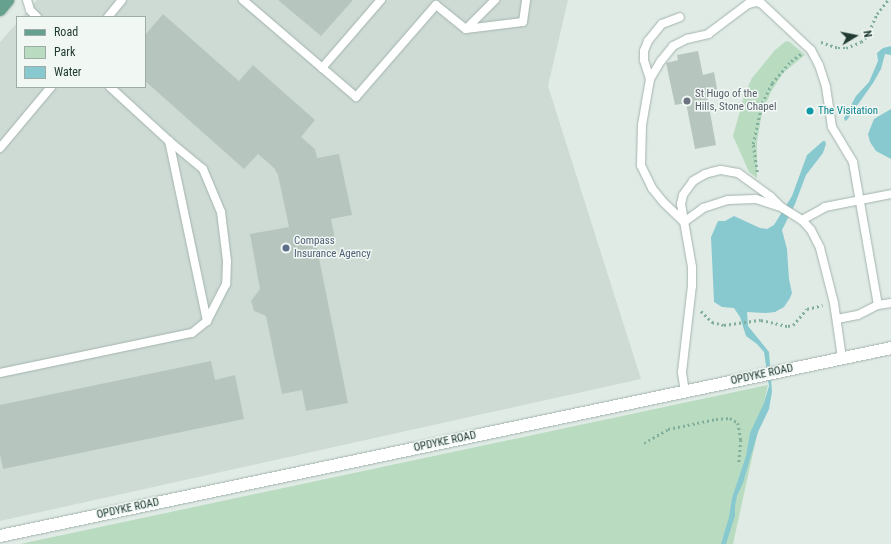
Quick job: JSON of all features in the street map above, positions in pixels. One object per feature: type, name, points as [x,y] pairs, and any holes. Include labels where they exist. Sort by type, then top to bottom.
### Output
[{"type":"main road","points":[[0,10],[8,0]]},
{"type":"main road","name":"OPDYKE ROAD","points":[[0,536],[891,348]]},
{"type":"lane","points":[[27,0],[30,10],[36,16]]},
{"type":"lane","points":[[109,16],[122,0]]},
{"type":"lane","points":[[243,0],[356,97],[438,2],[466,29]]},
{"type":"lane","points":[[322,68],[381,0]]},
{"type":"lane","points":[[466,29],[495,0]]},
{"type":"lane","points":[[466,29],[523,22],[526,0]]},
{"type":"lane","points":[[684,222],[664,203],[652,188],[641,165],[642,125],[645,99],[650,79],[661,60],[673,46],[687,39],[708,34],[752,2],[762,4],[813,54],[822,72],[832,127],[853,162],[878,305]]},
{"type":"lane","points":[[650,79],[644,60],[644,51],[648,41],[662,24],[680,17]]},
{"type":"lane","points":[[0,148],[50,88]]},
{"type":"lane","points":[[0,372],[192,333],[207,320],[226,284],[227,261],[221,212],[202,169],[111,88]]},
{"type":"lane","points":[[169,141],[207,320]]},
{"type":"lane","points":[[685,392],[682,372],[691,307],[692,267],[681,204],[683,196],[693,182],[705,174],[721,170],[738,173],[759,188],[781,207],[802,220],[811,230],[820,248],[834,303],[842,358]]},
{"type":"lane","points":[[802,220],[825,207],[891,194]]},
{"type":"lane","points":[[684,222],[703,208],[728,200],[756,199],[781,207]]},
{"type":"lane","points":[[837,319],[858,315],[878,305],[891,303]]},
{"type":"path","points":[[759,188],[753,144],[762,103],[772,83],[791,62],[803,52],[798,47],[812,39],[817,39],[832,46],[846,48],[861,42],[867,36],[877,14],[888,0]]},
{"type":"path","points":[[691,307],[700,311],[712,322],[724,325],[736,325],[753,321],[777,322],[782,325],[793,325],[807,309],[834,303]]},
{"type":"path","points":[[644,443],[668,429],[716,419],[730,418],[738,423],[741,440],[739,465]]},
{"type":"shaded area","points":[[37,0],[568,0],[548,86],[641,379],[0,521],[0,42],[16,24],[16,88],[146,88],[146,16],[23,16]]},
{"type":"green space","points":[[786,41],[790,42],[805,55],[783,73],[771,92],[762,113],[757,142],[757,178],[749,172],[733,136],[745,93],[752,78],[775,50]]},
{"type":"green space","points":[[768,385],[733,544],[20,544]]},
{"type":"water","points":[[891,46],[891,55],[885,54],[881,69],[873,83],[845,121],[844,118],[856,96],[869,82],[878,61],[877,53],[883,48]]},
{"type":"water","points":[[891,109],[891,159],[876,151],[870,142],[868,134],[874,119]]},
{"type":"water","points":[[823,141],[825,141],[826,144],[823,153],[806,175],[795,204],[782,230],[787,249],[789,279],[792,293],[790,298],[784,307],[775,312],[747,312],[748,326],[769,352],[772,392],[769,409],[758,432],[743,483],[737,496],[735,516],[726,544],[721,544],[729,517],[732,498],[746,456],[750,433],[764,403],[769,386],[764,352],[757,344],[746,336],[740,317],[734,308],[722,307],[714,302],[711,237],[718,221],[725,221],[734,216],[760,228],[767,229],[774,225],[792,196],[807,155]]},
{"type":"building","points":[[278,0],[353,0],[321,36]]},
{"type":"building","points":[[163,14],[239,81],[253,65],[315,120],[301,137],[315,149],[317,158],[339,154],[352,215],[331,219],[335,239],[316,243],[348,403],[306,411],[302,390],[282,394],[266,316],[254,311],[251,301],[260,289],[250,234],[289,227],[278,175],[274,168],[258,154],[244,169],[146,82],[146,34]]},
{"type":"building","name":"St Hugo of the Hills, Stone Chapel","points":[[698,51],[703,75],[714,72],[718,94],[707,96],[716,145],[695,149],[686,103],[675,105],[666,63],[678,60],[677,55]]},
{"type":"building","points":[[211,361],[215,380],[235,375],[244,419],[3,469],[0,454],[0,405]]},
{"type":"place","name":"St Hugo of the Hills, Stone Chapel","points":[[687,101]]},
{"type":"place","name":"The Visitation","points":[[810,111]]},
{"type":"place","name":"Compass Insurance Agency","points":[[286,248]]}]
